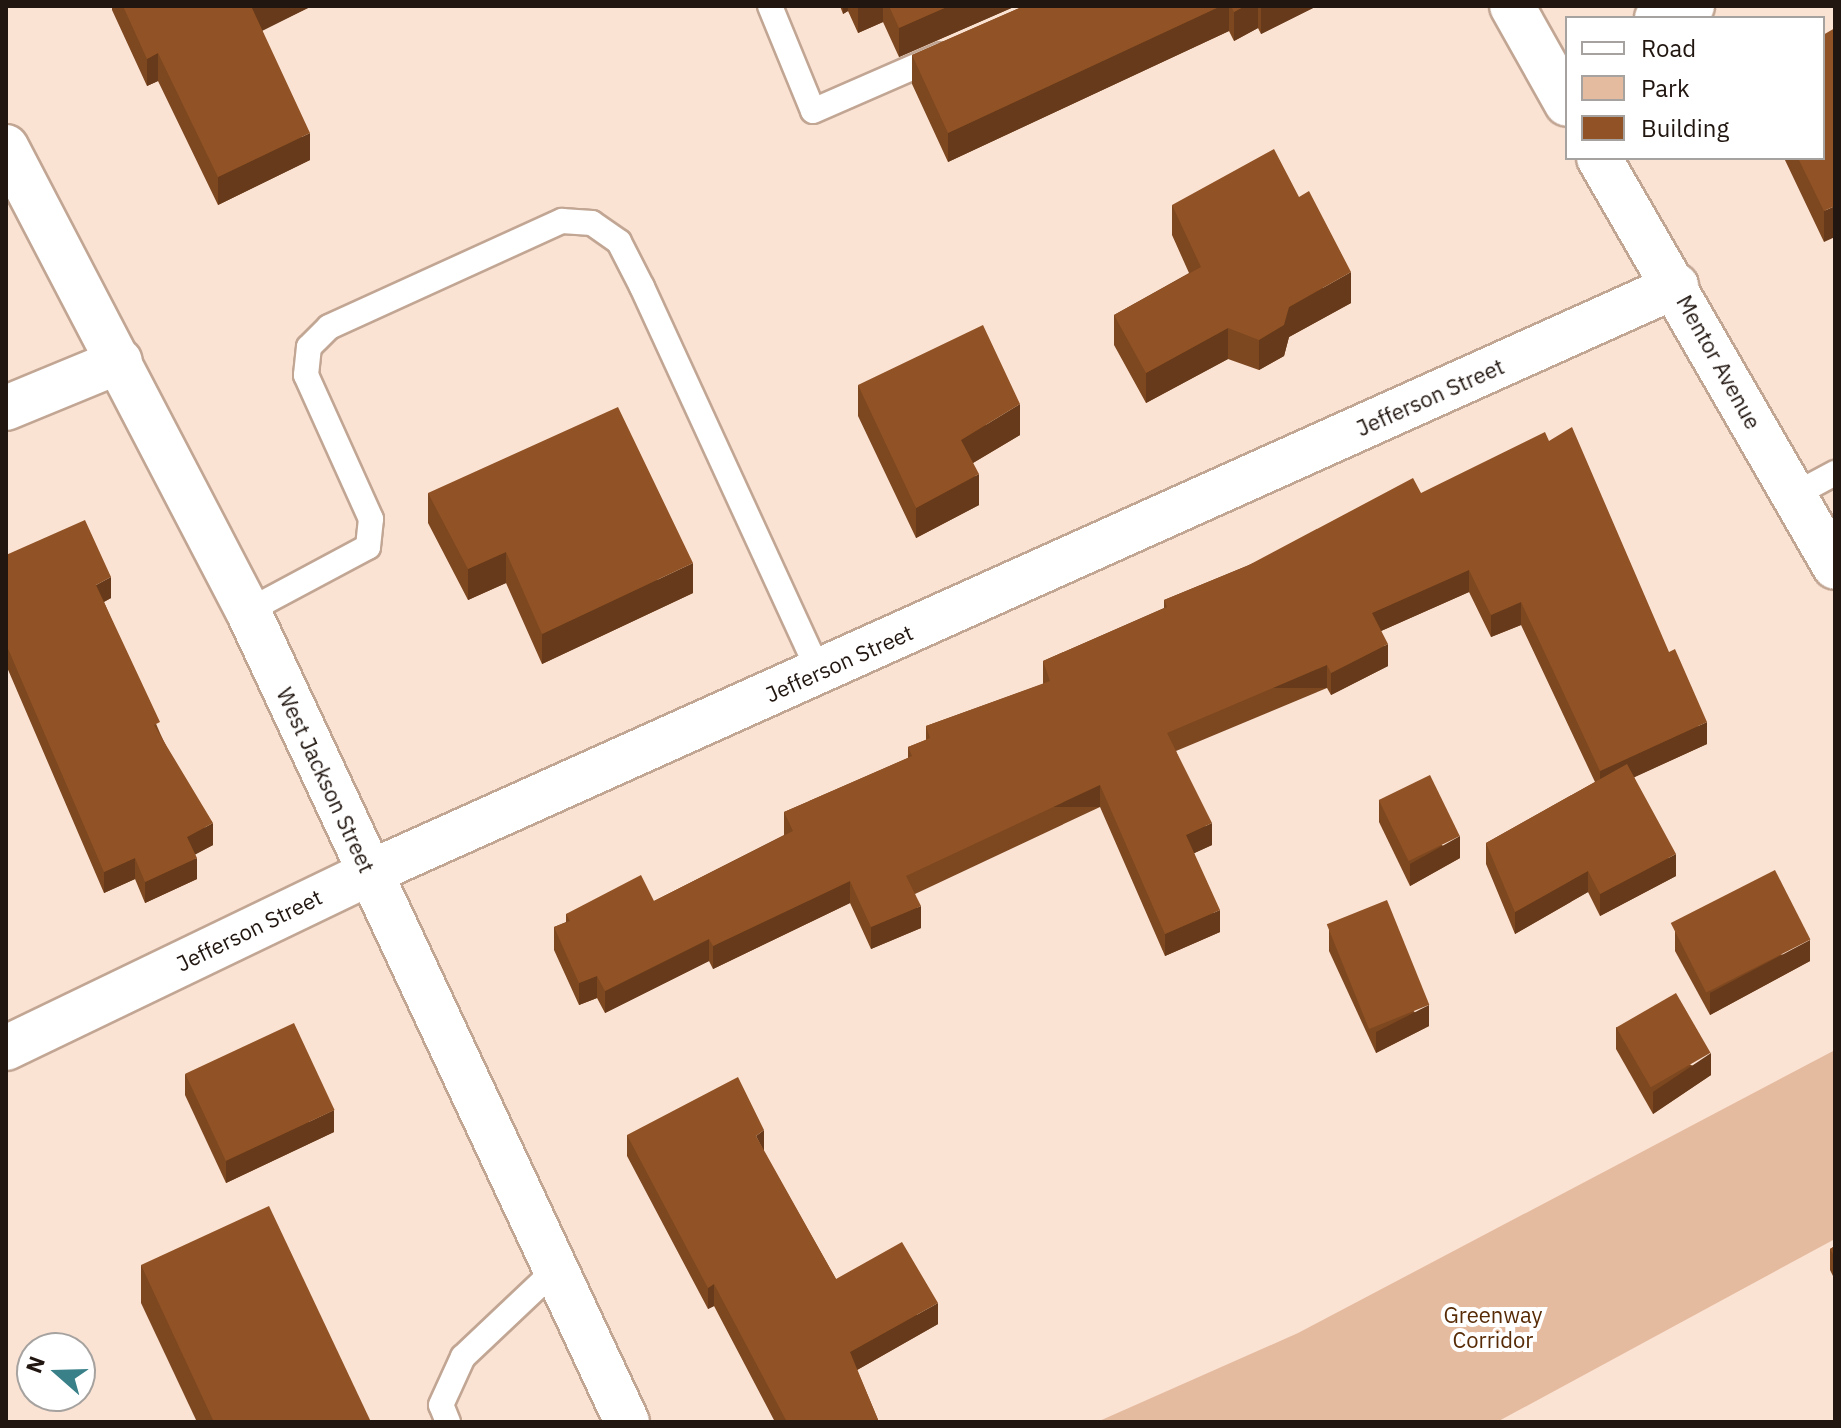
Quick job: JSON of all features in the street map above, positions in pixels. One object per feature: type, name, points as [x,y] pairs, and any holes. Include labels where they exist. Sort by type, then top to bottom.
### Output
[{"type":"street","points":[[1512,6],[1553,54],[1565,97]]},
{"type":"street","points":[[1663,16],[1692,6]]},
{"type":"street","name":"West Jackson Street","points":[[6,147],[248,611],[627,1422]]},
{"type":"street","name":"Mentor Avenue","points":[[1600,160],[1676,286],[1835,567]]},
{"type":"street","name":"Jefferson Street","points":[[6,1048],[369,873],[1676,286]]},
{"type":"street","points":[[6,408],[120,361]]},
{"type":"lane","points":[[770,6],[813,111],[968,43]]},
{"type":"lane","points":[[248,611],[368,547],[371,519],[306,375],[309,347],[329,327],[562,221],[592,223],[619,242],[642,287],[819,672]]},
{"type":"lane","points":[[1794,495],[1835,473]]},
{"type":"lane","points":[[448,1422],[441,1405],[463,1357],[555,1270]]},
{"type":"green space","name":"Greenway Corridor","points":[[1835,1050],[1835,1239],[1497,1422],[1097,1422],[1298,1333]]},
{"type":"building","points":[[123,6],[255,6],[252,8],[310,133],[218,177],[158,53],[147,59]]},
{"type":"building","points":[[889,6],[949,6],[899,28]]},
{"type":"building","points":[[1024,6],[1221,6],[948,133],[912,55]]},
{"type":"building","points":[[1231,6],[1245,6],[1234,12]]},
{"type":"building","points":[[1835,28],[1835,206],[1824,211],[1799,160],[1825,160],[1825,34]]},
{"type":"building","points":[[1274,149],[1299,197],[1309,191],[1351,272],[1289,307],[1284,325],[1259,340],[1228,328],[1146,373],[1114,315],[1201,267],[1172,205]]},
{"type":"building","points":[[983,325],[1020,404],[961,440],[979,474],[916,508],[858,385]]},
{"type":"building","points":[[618,407],[693,563],[542,634],[506,552],[468,569],[428,493]]},
{"type":"building","points":[[1572,427],[1669,652],[1675,649],[1707,722],[1600,771],[1521,602],[1491,615],[1469,570],[1372,613],[1388,644],[1331,673],[1327,665],[1167,733],[1212,823],[1186,835],[1220,910],[1165,934],[1100,785],[906,876],[921,906],[871,927],[850,881],[713,946],[709,939],[605,991],[597,976],[579,983],[554,927],[570,921],[566,914],[641,875],[654,901],[793,831],[784,812],[912,756],[908,747],[930,738],[926,726],[1050,681],[1043,661],[1167,607],[1164,600],[1247,566],[1413,478],[1421,493],[1545,432],[1549,441]]},
{"type":"building","points":[[85,520],[111,577],[96,585],[160,722],[154,725],[213,823],[187,837],[197,858],[145,882],[135,858],[104,872],[6,644],[6,555]]},
{"type":"building","points":[[1627,764],[1676,854],[1600,894],[1588,871],[1515,912],[1486,843]]},
{"type":"building","points":[[1430,775],[1460,836],[1409,861],[1379,800]]},
{"type":"building","points":[[1775,870],[1810,939],[1706,993],[1671,923]]},
{"type":"building","points":[[1387,900],[1429,1005],[1369,1029],[1327,924]]},
{"type":"building","points":[[1676,993],[1710,1053],[1651,1087],[1616,1028]]},
{"type":"building","points":[[294,1023],[335,1110],[226,1161],[185,1074]]},
{"type":"building","points":[[738,1077],[764,1130],[756,1136],[836,1279],[902,1242],[938,1303],[850,1352],[879,1422],[787,1422],[714,1284],[708,1288],[627,1135]]},
{"type":"building","points":[[269,1206],[371,1422],[214,1422],[141,1265]]}]
